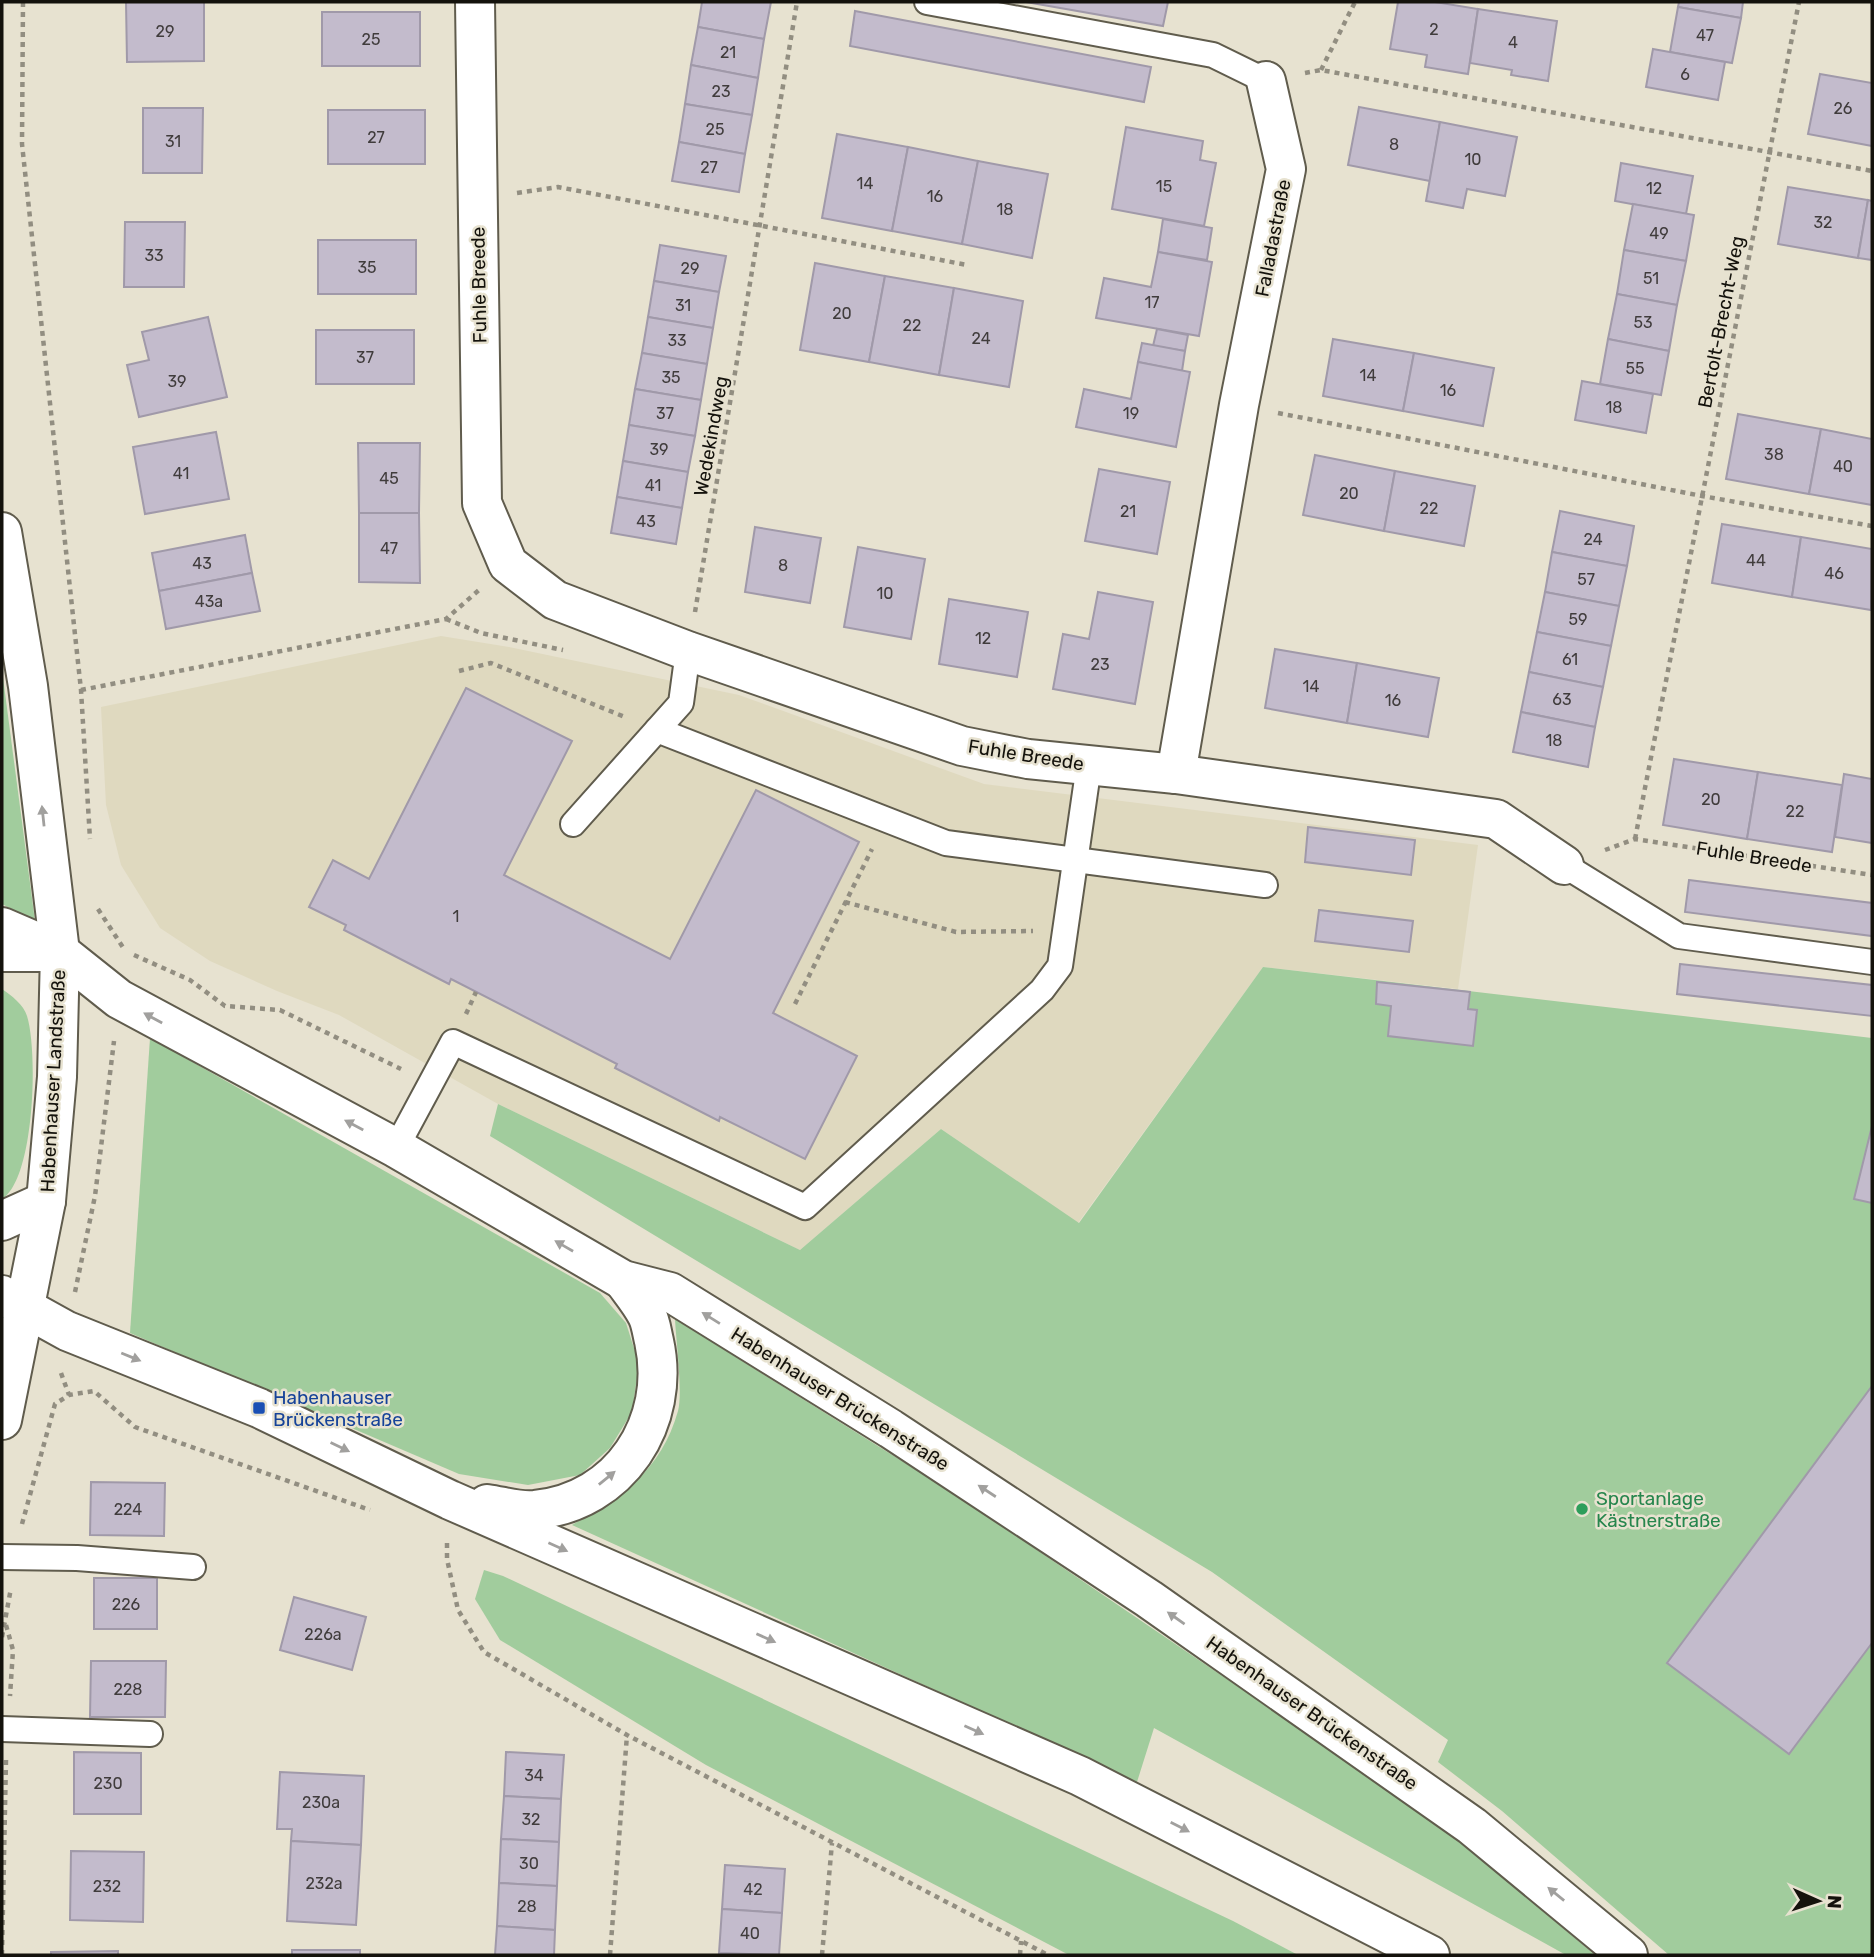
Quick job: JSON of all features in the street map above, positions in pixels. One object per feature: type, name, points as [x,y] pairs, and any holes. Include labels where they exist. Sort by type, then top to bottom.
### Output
[{"type":"main road","name":"Fuhle Breede","points":[[475,2],[482,503],[508,564],[555,600],[688,651],[962,746],[1028,759],[1176,774],[1496,819],[1564,865]]},
{"type":"main road","name":"Falladastraße","points":[[1176,774],[1239,405],[1286,169],[1266,81]]},
{"type":"main road","name":"Habenhauser Landstraße","points":[[2,532],[28,686],[60,952],[57,1076],[46,1201],[13,1301],[2,1420]]},
{"type":"main road","name":"Habenhauser Brückenstraße","points":[[2,928],[60,952],[119,999],[397,1148],[623,1280],[670,1292],[891,1429],[1149,1599],[1472,1826],[1628,1955]]},
{"type":"main road","points":[[2,952],[60,952]]},
{"type":"main road","points":[[2,1221],[46,1201]]},
{"type":"main road","points":[[450,1500],[533,1511],[574,1502],[611,1477],[640,1446],[656,1408],[660,1368],[648,1317],[623,1280]]},
{"type":"main road","points":[[13,1301],[67,1331],[259,1408],[450,1500],[1080,1776],[1430,1955]]},
{"type":"lane","points":[[928,2],[1213,55],[1266,81]]},
{"type":"lane","points":[[573,824],[681,703],[688,651]]},
{"type":"lane","points":[[657,730],[946,843],[1265,885]]},
{"type":"lane","points":[[397,1148],[453,1042],[804,1207],[1042,990],[1060,966],[1089,765]]},
{"type":"lane","points":[[1564,865],[1679,936],[1872,962]]},
{"type":"lane","points":[[9,1557],[77,1558],[193,1567]]},
{"type":"lane","points":[[5,1729],[150,1734]]},
{"type":"path","points":[[23,2],[22,144],[81,690],[91,851]]},
{"type":"path","name":"Wedekindweg","points":[[688,651],[797,2]]},
{"type":"path","points":[[1321,70],[1355,2]]},
{"type":"path","name":"Bertolt-Brecht-Weg","points":[[1635,839],[1767,153],[1799,2]]},
{"type":"path","points":[[1266,81],[1321,70],[1872,171]]},
{"type":"path","points":[[478,199],[558,187],[967,265]]},
{"type":"path","points":[[1239,405],[1702,496],[1872,526]]},
{"type":"path","points":[[81,690],[446,619],[508,564]]},
{"type":"path","points":[[459,671],[491,663],[657,730]]},
{"type":"path","points":[[795,1004],[886,820]]},
{"type":"path","name":"Fuhle Breede","points":[[1635,839],[1872,875]]},
{"type":"path","points":[[845,902],[956,932],[1065,931]]},
{"type":"path","points":[[94,904],[126,952],[190,980],[225,1006],[280,1010],[430,1084]]},
{"type":"path","points":[[2,1637],[9,1557],[55,1404],[69,1395],[61,1375],[67,1331],[95,1196],[119,999]]},
{"type":"path","points":[[447,1537],[447,1559],[458,1609],[484,1652],[627,1735],[1048,1955]]},
{"type":"path","points":[[2,1955],[5,1729],[13,1650],[5,1623]]},
{"type":"path","points":[[610,1955],[627,1735]]},
{"type":"path","points":[[822,1955],[832,1843]]},
{"type":"path","points":[[1020,1955],[1021,1941]]},
{"type":"shaded area","points":[[441,636],[509,647],[739,695],[984,784],[1478,845],[1458,989],[1263,967],[1078,1223],[941,1129],[800,1250],[498,1104],[339,1015],[210,961],[160,928],[121,865],[106,805],[101,707]]},
{"type":"green space","points":[[2,670],[35,921],[2,904]]},
{"type":"green space","name":"Sportanlage Kästnerstraße","points":[[1263,967],[1872,1038],[1872,1955],[1669,1955],[1502,1811],[1438,1762],[1448,1740],[1212,1572],[490,1136],[498,1104],[800,1250],[941,1129],[1079,1223]]},
{"type":"green space","points":[[2,989],[20,1004],[27,1016],[33,1084],[27,1141],[21,1167],[13,1187],[2,1199]]},
{"type":"green space","points":[[150,1038],[600,1293],[626,1323],[639,1364],[632,1412],[610,1448],[580,1475],[528,1485],[459,1474],[130,1333]]},
{"type":"green space","points":[[675,1319],[953,1493],[1362,1771],[1462,1843],[1595,1955],[1566,1955],[1154,1728],[1137,1782],[572,1525],[637,1480],[650,1466],[671,1432],[678,1411],[680,1392]]},
{"type":"green space","points":[[484,1570],[503,1576],[1233,1921],[1298,1955],[1069,1955],[706,1765],[500,1640],[475,1599]]},
{"type":"building","points":[[126,2],[204,2],[204,61],[127,62]]},
{"type":"building","points":[[702,2],[771,2],[764,39],[698,27]]},
{"type":"building","points":[[1026,2],[1168,2],[1163,26]]},
{"type":"building","points":[[1398,2],[1435,2],[1478,9],[1468,74],[1425,67],[1427,55],[1390,49]]},
{"type":"building","points":[[1679,2],[1743,2],[1741,18],[1678,7]]},
{"type":"building","points":[[1678,7],[1741,18],[1732,63],[1670,52]]},
{"type":"building","points":[[1478,9],[1557,21],[1548,81],[1511,75],[1512,70],[1470,63]]},
{"type":"building","points":[[855,11],[1151,67],[1144,102],[850,46]]},
{"type":"building","points":[[322,12],[420,12],[420,66],[322,66]]},
{"type":"building","points":[[698,27],[764,39],[758,78],[691,65]]},
{"type":"building","points":[[1653,49],[1725,62],[1718,100],[1646,87]]},
{"type":"building","points":[[691,65],[758,78],[752,115],[685,104]]},
{"type":"building","points":[[1820,74],[1872,83],[1872,146],[1808,134]]},
{"type":"building","points":[[685,104],[752,115],[745,154],[679,142]]},
{"type":"building","points":[[1359,107],[1440,122],[1430,181],[1348,165]]},
{"type":"building","points":[[143,108],[203,108],[202,173],[143,173]]},
{"type":"building","points":[[328,110],[425,110],[425,164],[328,164]]},
{"type":"building","points":[[1440,122],[1517,137],[1505,196],[1467,189],[1463,208],[1426,201]]},
{"type":"building","points":[[1126,127],[1203,141],[1200,160],[1216,163],[1204,226],[1112,209]]},
{"type":"building","points":[[837,134],[908,147],[892,231],[822,218]]},
{"type":"building","points":[[679,142],[745,154],[739,192],[672,181]]},
{"type":"building","points":[[908,147],[978,161],[962,244],[892,231]]},
{"type":"building","points":[[978,161],[1048,174],[1032,258],[962,244]]},
{"type":"building","points":[[1621,163],[1693,176],[1686,214],[1615,201]]},
{"type":"building","points":[[1788,187],[1868,200],[1858,258],[1778,244]]},
{"type":"building","points":[[1868,200],[1872,201],[1872,260],[1858,258]]},
{"type":"building","points":[[1633,204],[1694,215],[1686,261],[1624,250]]},
{"type":"building","points":[[1163,219],[1212,228],[1207,260],[1158,252]]},
{"type":"building","points":[[125,222],[185,222],[184,287],[124,287]]},
{"type":"building","points":[[318,240],[416,240],[416,294],[318,294]]},
{"type":"building","points":[[660,245],[726,256],[719,292],[654,281]]},
{"type":"building","points":[[1624,250],[1686,261],[1677,305],[1617,294]]},
{"type":"building","points":[[1158,252],[1212,262],[1199,336],[1096,318],[1104,278],[1151,287]]},
{"type":"building","points":[[815,263],[885,276],[869,362],[800,350]]},
{"type":"building","points":[[885,276],[954,288],[939,375],[869,362]]},
{"type":"building","points":[[654,281],[719,292],[713,328],[648,317]]},
{"type":"building","points":[[954,288],[1023,301],[1009,387],[939,375]]},
{"type":"building","points":[[1617,294],[1677,305],[1669,351],[1608,339]]},
{"type":"building","points":[[208,317],[227,397],[139,417],[127,365],[149,360],[142,332]]},
{"type":"building","points":[[648,317],[713,328],[707,364],[642,353]]},
{"type":"building","points":[[1157,329],[1188,335],[1185,351],[1153,346]]},
{"type":"building","points":[[316,330],[414,330],[414,384],[316,384]]},
{"type":"building","points":[[1333,339],[1414,353],[1403,411],[1323,396]]},
{"type":"building","points":[[1608,339],[1669,351],[1661,395],[1600,384]]},
{"type":"building","points":[[1142,343],[1185,351],[1182,371],[1138,362]]},
{"type":"building","points":[[642,353],[707,364],[701,400],[635,389]]},
{"type":"building","points":[[1414,353],[1494,368],[1483,426],[1403,411]]},
{"type":"building","points":[[1138,362],[1190,372],[1176,447],[1076,427],[1084,389],[1131,399]]},
{"type":"building","points":[[1582,381],[1653,394],[1646,433],[1575,420]]},
{"type":"building","points":[[635,389],[701,400],[695,436],[629,425]]},
{"type":"building","points":[[1738,414],[1821,429],[1809,494],[1726,479]]},
{"type":"building","points":[[629,425],[695,436],[688,472],[623,461]]},
{"type":"building","points":[[1821,429],[1872,439],[1872,505],[1809,494]]},
{"type":"building","points":[[216,432],[229,499],[145,514],[133,447]]},
{"type":"building","points":[[358,443],[420,443],[419,513],[359,513]]},
{"type":"building","points":[[1315,455],[1395,471],[1384,531],[1303,515]]},
{"type":"building","points":[[623,461],[688,472],[682,508],[617,497]]},
{"type":"building","points":[[1099,469],[1170,482],[1157,554],[1085,541]]},
{"type":"building","points":[[1395,471],[1475,486],[1464,546],[1384,531]]},
{"type":"building","points":[[617,497],[682,508],[676,544],[611,533]]},
{"type":"building","points":[[1560,511],[1634,526],[1627,566],[1552,552]]},
{"type":"building","points":[[359,513],[419,513],[420,583],[359,582]]},
{"type":"building","points":[[1722,524],[1801,537],[1792,597],[1712,583]]},
{"type":"building","points":[[755,527],[821,538],[810,603],[745,592]]},
{"type":"building","points":[[245,535],[252,573],[159,591],[152,553]]},
{"type":"building","points":[[1801,537],[1872,549],[1871,610],[1792,597]]},
{"type":"building","points":[[858,547],[925,559],[911,639],[844,627]]},
{"type":"building","points":[[1552,552],[1627,566],[1619,606],[1545,592]]},
{"type":"building","points":[[252,573],[260,611],[166,629],[159,591]]},
{"type":"building","points":[[1098,592],[1153,602],[1135,704],[1053,689],[1063,634],[1089,639]]},
{"type":"building","points":[[1545,592],[1619,606],[1611,646],[1537,632]]},
{"type":"building","points":[[949,599],[1028,612],[1017,677],[939,664]]},
{"type":"building","points":[[1537,632],[1611,646],[1603,687],[1529,672]]},
{"type":"building","points":[[1275,649],[1357,663],[1347,723],[1265,708]]},
{"type":"building","points":[[1357,663],[1439,678],[1428,737],[1347,723]]},
{"type":"building","points":[[1529,672],[1603,687],[1595,727],[1521,712]]},
{"type":"building","points":[[466,688],[572,741],[504,875],[670,959],[756,790],[859,842],[773,1013],[857,1056],[805,1159],[720,1117],[719,1121],[615,1068],[617,1064],[451,979],[449,984],[344,930],[346,925],[309,907],[333,860],[369,879]]},
{"type":"building","points":[[1521,712],[1595,727],[1588,767],[1513,752]]},
{"type":"building","points":[[1674,759],[1758,772],[1747,839],[1663,825]]},
{"type":"building","points":[[1758,772],[1842,785],[1832,852],[1747,839]]},
{"type":"building","points":[[1844,774],[1872,779],[1872,843],[1835,837]]},
{"type":"building","points":[[1308,827],[1415,840],[1411,875],[1305,862]]},
{"type":"building","points":[[1689,880],[1872,903],[1872,936],[1685,912]]},
{"type":"building","points":[[1319,910],[1413,921],[1409,952],[1315,941]]},
{"type":"building","points":[[1680,964],[1872,985],[1872,1016],[1677,994]]},
{"type":"building","points":[[1377,982],[1470,992],[1468,1009],[1477,1010],[1473,1046],[1388,1036],[1391,1006],[1376,1004]]},
{"type":"building","points":[[1872,1126],[1872,1203],[1854,1199]]},
{"type":"building","points":[[1872,1386],[1872,1643],[1789,1754],[1667,1663]]},
{"type":"building","points":[[91,1482],[165,1483],[164,1536],[90,1535]]},
{"type":"building","points":[[94,1578],[157,1578],[157,1629],[94,1629]]},
{"type":"building","points":[[294,1597],[366,1617],[352,1670],[280,1650]]},
{"type":"building","points":[[91,1661],[166,1661],[165,1717],[90,1717]]},
{"type":"building","points":[[74,1752],[141,1753],[141,1814],[74,1814]]},
{"type":"building","points":[[506,1752],[564,1755],[561,1799],[504,1796]]},
{"type":"building","points":[[280,1772],[364,1776],[361,1845],[291,1841],[292,1829],[277,1829]]},
{"type":"building","points":[[504,1796],[561,1799],[559,1842],[501,1839]]},
{"type":"building","points":[[501,1839],[559,1842],[557,1886],[499,1883]]},
{"type":"building","points":[[291,1841],[361,1845],[356,1925],[287,1921]]},
{"type":"building","points":[[71,1851],[144,1852],[143,1922],[70,1920]]},
{"type":"building","points":[[725,1865],[785,1869],[782,1913],[722,1909]]},
{"type":"building","points":[[499,1883],[557,1886],[555,1930],[497,1926]]},
{"type":"building","points":[[722,1909],[782,1913],[779,1955],[719,1953]]},
{"type":"building","points":[[497,1926],[555,1930],[554,1955],[495,1955]]},
{"type":"building","points":[[292,1950],[360,1950],[360,1955],[292,1955]]},
{"type":"building","points":[[118,1951],[118,1955],[51,1955],[51,1952]]},
{"type":"place","name":"Habenhauser Brückenstraße","points":[[259,1408]]},
{"type":"place","name":"Sportanlage Kästnerstraße","points":[[1582,1509]]}]
